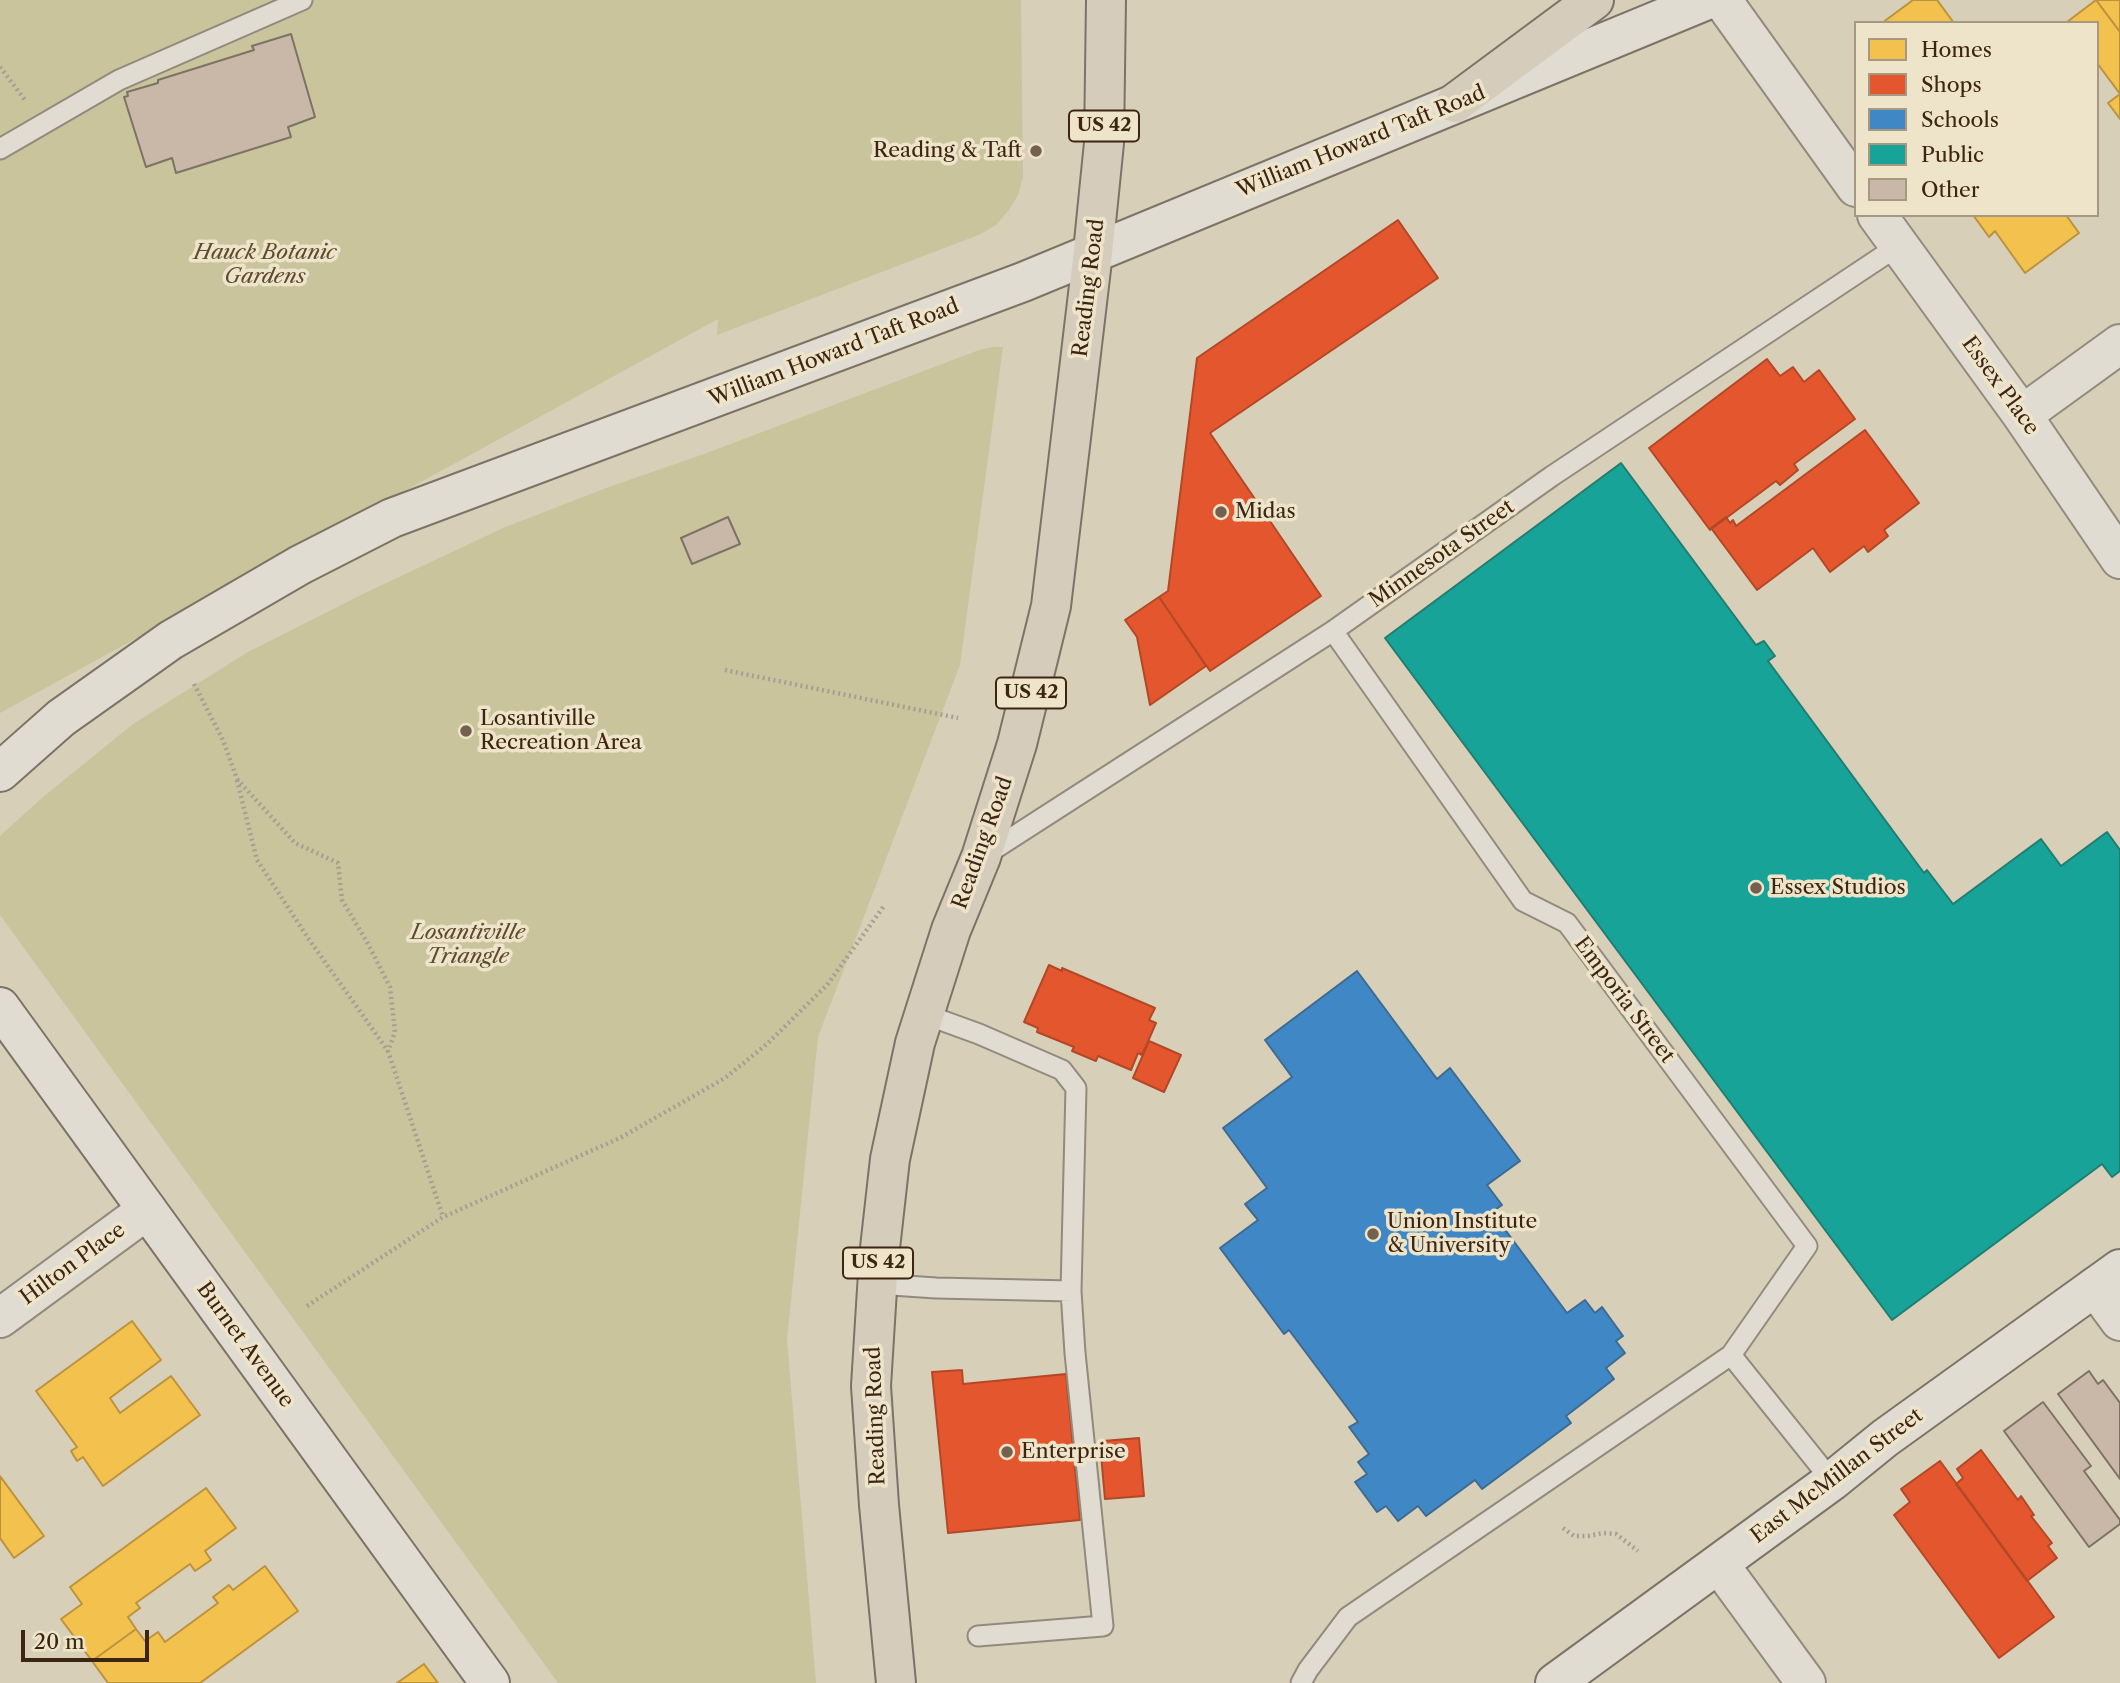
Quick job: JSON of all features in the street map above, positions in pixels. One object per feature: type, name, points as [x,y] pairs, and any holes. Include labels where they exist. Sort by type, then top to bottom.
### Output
[{"type":"main road","name":"Reading Road","points":[[896,1683],[871,1386],[877,1284],[890,1159],[915,1043],[951,930],[981,857],[1017,744],[1051,606],[1104,143],[1106,0]]},
{"type":"main road","points":[[1455,103],[1594,0]]},
{"type":"main road","name":"William Howard Taft Road","points":[[0,772],[61,718],[171,640],[300,565],[392,518],[1023,282],[1707,0]]},
{"type":"main road","points":[[1722,0],[1854,184]]},
{"type":"main road","name":"Essex Place","points":[[1878,217],[2022,415],[2120,559]]},
{"type":"main road","points":[[2022,415],[2120,344]]},
{"type":"main road","name":"Burnet Avenue","points":[[0,1007],[490,1683]]},
{"type":"main road","name":"Hilton Place","points":[[0,1318],[147,1210]]},
{"type":"main road","points":[[2107,1278],[2120,1321]]},
{"type":"main road","name":"East McMillan Street","points":[[1555,1683],[1832,1481],[1885,1438],[2107,1278]]},
{"type":"main road","points":[[1719,1564],[1806,1683]]},
{"type":"lane","points":[[0,149],[119,80],[302,0]]},
{"type":"lane","name":"Minnesota Street","points":[[981,857],[1333,631],[1552,476],[1898,246]]},
{"type":"lane","name":"Emporia Street","points":[[1333,631],[1524,901],[1567,923],[1807,1246],[1731,1355]]},
{"type":"lane","points":[[924,1014],[979,1034],[1062,1070],[1076,1088],[1071,1291],[1102,1626],[978,1636]]},
{"type":"lane","points":[[877,1284],[1071,1291]]},
{"type":"lane","points":[[1301,1683],[1348,1617],[1731,1355],[1832,1481]]},
{"type":"path","points":[[0,67],[41,125]]},
{"type":"path","points":[[725,670],[958,718]]},
{"type":"path","points":[[194,684],[223,740],[237,779],[257,860],[388,1051],[443,1217]]},
{"type":"path","points":[[237,779],[295,843],[338,863],[342,900],[368,942],[390,987],[395,1032],[388,1051]]},
{"type":"path","points":[[307,1306],[443,1217],[620,1138],[724,1078],[767,1044],[827,985],[884,906]]},
{"type":"path","points":[[1563,1528],[1574,1536],[1603,1532],[1616,1534],[1638,1551]]},
{"type":"green space","name":"Hauck Botanic Gardens","points":[[0,0],[1021,0],[1023,177],[1018,195],[1009,210],[996,225],[981,234],[717,335],[718,319],[0,713]]},
{"type":"green space","name":"Losantiville Triangle","points":[[993,347],[1003,347],[960,665],[818,1037],[787,1340],[816,1683],[558,1683],[0,915],[0,836],[43,797],[133,724],[248,652],[365,593],[503,528]]},
{"type":"building: Homes","points":[[1913,0],[1937,0],[1953,21],[1885,21]]},
{"type":"building: Homes","points":[[2096,0],[2120,0],[2120,32]]},
{"type":"building: Homes","points":[[2096,0],[2120,32],[2120,94],[2099,66],[2099,21],[2068,21]]},
{"type":"building: Homes","points":[[2120,94],[2120,119],[2108,103]]},
{"type":"building: Homes","points":[[1974,217],[2067,217],[2079,233],[2025,273],[1995,231],[1989,237]]},
{"type":"building: Homes","points":[[132,1321],[161,1360],[110,1398],[120,1413],[171,1376],[200,1415],[103,1486],[83,1457],[77,1461],[71,1451],[77,1447],[36,1391]]},
{"type":"building: Homes","points":[[0,1476],[44,1536],[14,1558],[0,1538]]},
{"type":"building: Homes","points":[[206,1488],[236,1528],[205,1551],[211,1560],[195,1571],[190,1564],[136,1603],[140,1608],[128,1617],[136,1629],[92,1661],[61,1619],[82,1604],[70,1587]]},
{"type":"building: Homes","points":[[265,1566],[298,1611],[200,1683],[108,1683],[92,1661],[136,1629],[145,1641],[158,1632],[165,1642],[218,1603],[213,1597],[229,1585],[233,1590]]},
{"type":"building: Homes","points":[[424,1664],[438,1683],[397,1683]]},
{"type":"building: Shops","name":"Midas","points":[[1398,220],[1438,278],[1210,433],[1321,596],[1210,671],[1159,597],[1168,591],[1197,358]]},
{"type":"building: Shops","points":[[1767,359],[1780,376],[1793,367],[1804,382],[1819,370],[1855,419],[1794,464],[1798,470],[1780,485],[1776,481],[1710,530],[1649,448]]},
{"type":"building: Shops","points":[[1865,430],[1919,503],[1884,530],[1888,536],[1868,552],[1864,546],[1830,572],[1813,548],[1757,590],[1711,528],[1726,517],[1730,523],[1733,520],[1736,526]]},
{"type":"building: Shops","points":[[1159,597],[1206,666],[1150,705],[1137,637],[1125,620]]},
{"type":"building: Shops","points":[[1049,965],[1062,971],[1062,968],[1155,1008],[1149,1020],[1156,1023],[1142,1055],[1138,1053],[1131,1070],[1098,1056],[1096,1061],[1072,1051],[1074,1047],[1037,1032],[1038,1028],[1024,1022]]},
{"type":"building: Shops","points":[[1149,1041],[1181,1055],[1164,1092],[1133,1078]]},
{"type":"building: Shops","name":"Enterprise","points":[[962,1370],[963,1384],[1066,1374],[1080,1520],[948,1533],[932,1372]]},
{"type":"building: Shops","points":[[1139,1438],[1144,1496],[1105,1499],[1101,1455],[1104,1454],[1103,1441]]},
{"type":"building: Shops","points":[[1981,1450],[2018,1500],[2021,1496],[2034,1515],[2031,1516],[2052,1543],[2048,1546],[2057,1558],[2027,1581],[1956,1484],[1963,1478],[1957,1469]]},
{"type":"building: Shops","points":[[1940,1461],[2054,1617],[1999,1658],[1894,1515],[1910,1502],[1901,1489]]},
{"type":"building: Schools","name":"Union Institute & University","points":[[1357,971],[1437,1079],[1450,1068],[1520,1161],[1487,1185],[1502,1205],[1492,1212],[1567,1313],[1585,1300],[1595,1313],[1602,1307],[1623,1336],[1616,1341],[1625,1353],[1606,1368],[1614,1379],[1566,1416],[1571,1423],[1482,1489],[1475,1480],[1426,1516],[1418,1506],[1398,1521],[1386,1506],[1377,1512],[1355,1482],[1367,1474],[1358,1462],[1369,1454],[1349,1427],[1358,1422],[1289,1330],[1284,1334],[1220,1248],[1258,1220],[1245,1204],[1267,1188],[1223,1128],[1292,1077],[1265,1040]]},
{"type":"building: Public","name":"Essex Studios","points":[[1621,463],[1756,645],[1764,641],[1775,656],[1768,661],[1924,873],[1927,870],[1953,904],[2041,839],[2061,866],[2107,832],[2120,850],[2120,1171],[2112,1177],[2102,1164],[1892,1320],[1385,638]]},
{"type":"building: Other","points":[[291,34],[315,117],[288,127],[291,137],[176,173],[172,158],[146,167],[124,97],[128,96],[127,92],[254,50],[252,46]]},
{"type":"building: Other","points":[[728,517],[740,544],[692,564],[681,538]]},
{"type":"building: Other","points":[[2089,1371],[2098,1384],[2103,1380],[2120,1403],[2120,1479],[2058,1394]]},
{"type":"building: Other","points":[[2043,1402],[2091,1466],[2084,1471],[2120,1520],[2120,1524],[2089,1547],[2004,1431]]},
{"type":"place","name":"Reading & Taft","points":[[1036,151]]},
{"type":"place","name":"Midas","points":[[1221,512]]},
{"type":"place","name":"Losantiville Recreation Area","points":[[466,731]]},
{"type":"place","name":"Essex Studios","points":[[1756,888]]},
{"type":"place","name":"Union Institute & University","points":[[1373,1234]]},
{"type":"place","name":"Enterprise","points":[[1007,1452]]}]
